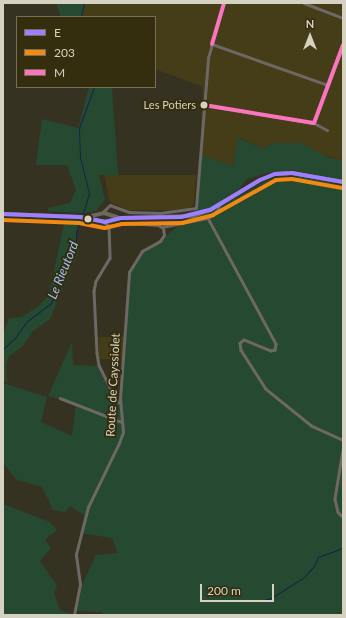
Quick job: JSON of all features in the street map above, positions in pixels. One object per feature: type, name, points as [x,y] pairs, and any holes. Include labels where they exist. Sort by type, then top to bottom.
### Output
[{"type":"main road","points":[[3,214],[80,217],[105,221],[121,218],[193,216],[220,205],[260,180],[275,174],[292,173],[343,182]]},
{"type":"main road","points":[[80,217],[104,215],[121,218]]},
{"type":"main road","points":[[104,215],[105,221]]},
{"type":"main road","points":[[104,215],[105,221]]},
{"type":"street","points":[[104,215],[107,206],[129,212],[160,213],[196,208],[204,105],[212,44],[224,3]]},
{"type":"street","points":[[304,3],[343,18]]},
{"type":"street","points":[[212,44],[328,85]]},
{"type":"street","points":[[314,123],[343,44]]},
{"type":"street","points":[[204,105],[314,123],[327,130]]},
{"type":"street","points":[[109,226],[142,223],[162,227],[208,218],[220,205]]},
{"type":"street","points":[[208,218],[276,344],[275,350],[271,351],[244,340],[240,343],[241,350],[266,390],[312,426],[343,440]]},
{"type":"street","points":[[105,221],[109,226],[111,252],[96,281],[94,291],[97,353],[99,365],[114,398],[120,403]]},
{"type":"street","name":"Route de Cayssiolet","points":[[74,615],[80,584],[76,554],[88,507],[120,443],[122,422],[120,403],[125,359],[126,290],[132,266],[142,252],[163,237],[162,227]]},
{"type":"street","points":[[60,398],[122,422]]},
{"type":"street","points":[[343,450],[335,499],[338,512],[343,517]]},
{"type":"shaded area","points":[[85,3],[343,3],[343,160],[274,143],[263,149],[239,137],[233,166],[200,155],[203,87],[156,69],[156,16],[81,16]]},
{"type":"shaded area","points":[[104,175],[196,175],[194,204],[190,208],[171,210],[129,210],[110,202]]},
{"type":"shaded area","points":[[99,337],[126,337],[126,359],[99,359]]},
{"type":"green space","points":[[56,3],[85,3],[81,16],[61,16]]},
{"type":"green space","points":[[89,88],[112,88],[118,175],[99,175],[105,200],[96,211],[84,213],[48,211],[48,208],[70,203],[76,190],[67,165],[36,165],[42,119],[78,128]]},
{"type":"green space","points":[[238,137],[263,149],[274,143],[300,143],[330,158],[343,160],[343,180],[293,170],[267,173],[247,179],[239,189],[225,198],[230,201],[268,180],[282,177],[300,177],[334,183],[331,186],[343,185],[343,615],[102,615],[102,612],[77,611],[82,585],[96,555],[118,553],[112,538],[80,533],[84,515],[70,506],[65,512],[53,510],[42,487],[17,480],[3,463],[3,383],[47,397],[41,422],[72,436],[76,404],[48,396],[72,342],[73,365],[98,366],[112,398],[122,401],[128,278],[141,254],[162,242],[167,235],[197,210],[200,155],[233,166]]},
{"type":"green space","points":[[65,220],[81,220],[76,232],[79,250],[50,319],[32,332],[22,347],[9,356],[6,365],[7,382],[3,381],[3,334],[9,318],[22,317],[40,305],[49,294]]},
{"type":"green space","points":[[3,504],[50,522],[57,530],[45,540],[51,548],[40,561],[57,586],[54,593],[60,610],[75,615],[3,615]]},
{"type":"waterway","name":"Le Rieutord","points":[[81,16],[84,3]]},
{"type":"waterway","name":"Le Rieutord","points":[[83,213],[89,193],[80,158],[79,128],[94,88]]},
{"type":"waterway","name":"Le Rieutord","points":[[3,349],[15,338],[26,322],[51,303],[76,242],[76,233],[81,219]]},
{"type":"waterway","points":[[260,601],[271,598],[302,579],[314,566],[318,557],[343,548]]},
{"type":"transit line","name":"M","points":[[212,44],[224,3]]},
{"type":"transit line","name":"M","points":[[204,105],[314,123],[343,45]]},
{"type":"transit line","name":"E","points":[[3,214],[80,217],[105,222],[121,218],[181,217],[210,210],[260,180],[275,174],[292,173],[343,182]]},
{"type":"transit line","name":"203","points":[[3,220],[79,223],[105,228],[122,224],[182,223],[213,215],[276,180],[292,179],[342,188]]},
{"type":"place","name":"Les Potiers","points":[[204,105]]}]
